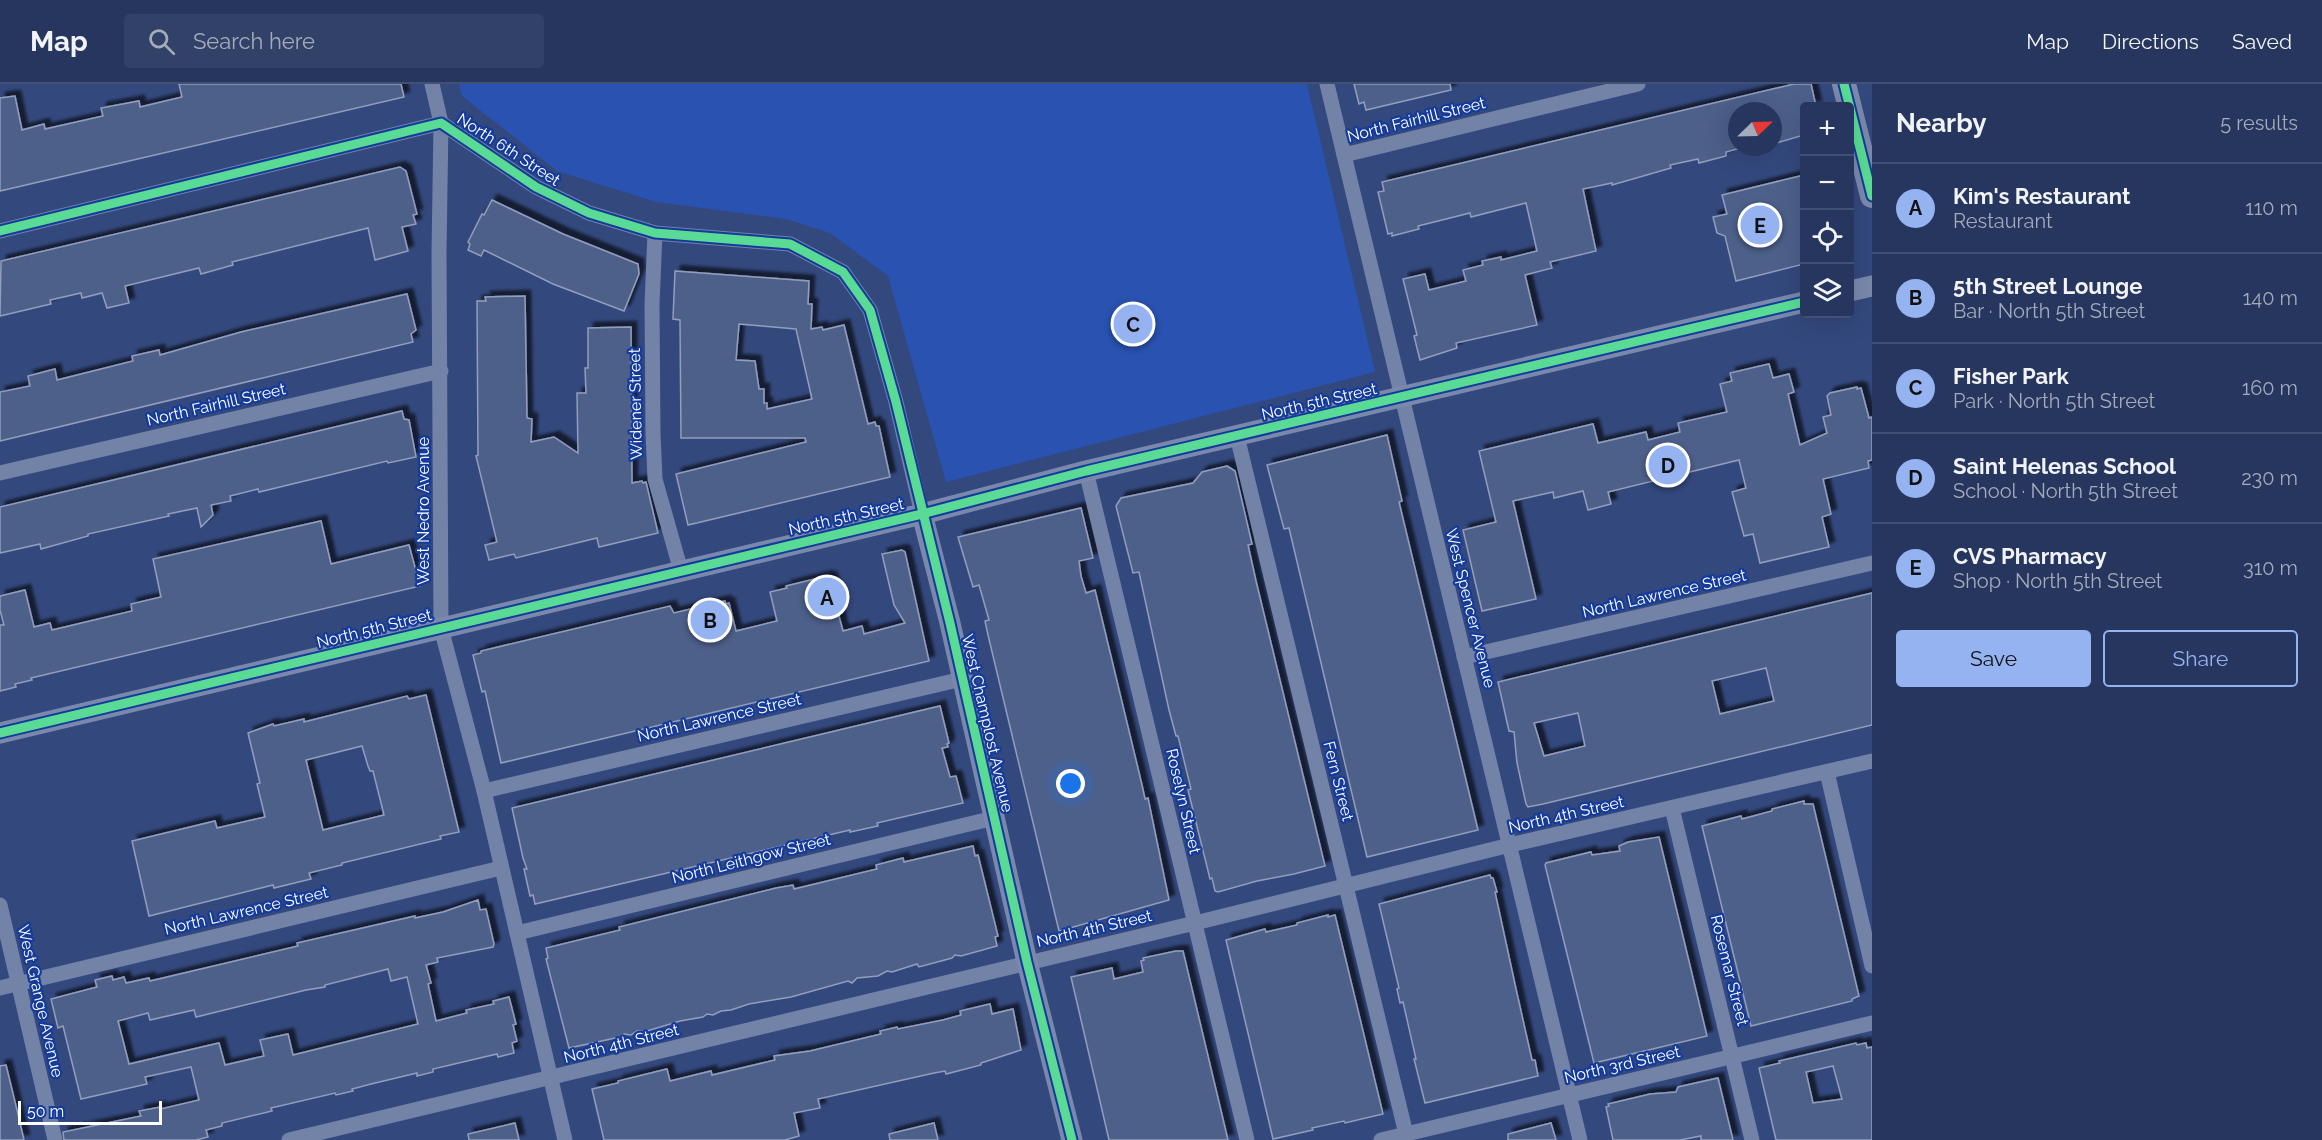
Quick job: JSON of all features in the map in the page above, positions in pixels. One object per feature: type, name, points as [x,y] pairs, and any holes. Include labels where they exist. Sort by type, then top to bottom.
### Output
[{"type":"main road","points":[[1844,84],[1872,196]]},
{"type":"street","name":"West Nedro Avenue","points":[[432,84],[441,123],[439,253],[441,627],[484,791],[565,1140]]},
{"type":"street","name":"West Spencer Avenue","points":[[1327,84],[1580,1140]]},
{"type":"street","name":"North Fairhill Street","points":[[1344,154],[1638,84]]},
{"type":"street","name":"North 6th Street","points":[[0,231],[441,123],[536,187],[589,213],[655,233],[790,244],[843,272],[870,313]]},
{"type":"street","name":"Widener Street","points":[[655,233],[652,313],[655,479],[681,571]]},
{"type":"street","points":[[1854,290],[1872,285]]},
{"type":"street","name":"North 5th Street","points":[[0,734],[922,514],[1086,471],[1800,303]]},
{"type":"street","name":"West Champlost Avenue","points":[[870,313],[896,402],[1026,962],[1072,1140]]},
{"type":"street","name":"North Fairhill Street","points":[[0,473],[441,371]]},
{"type":"street","name":"Fern Street","points":[[1237,436],[1406,1134]]},
{"type":"street","name":"Roselyn Street","points":[[1086,471],[1247,1140]]},
{"type":"street","name":"North Lawrence Street","points":[[1464,657],[1872,563]]},
{"type":"street","name":"North Lawrence Street","points":[[484,791],[962,679]]},
{"type":"street","name":"North 4th Street","points":[[289,1140],[1195,923],[1509,845],[1872,761]]},
{"type":"street","points":[[1827,772],[1872,966]]},
{"type":"street","name":"Rosemar Street","points":[[1672,808],[1752,1140]]},
{"type":"street","name":"North Leithgow Street","points":[[517,933],[994,818]]},
{"type":"street","name":"North Lawrence Street","points":[[0,988],[501,868]]},
{"type":"street","name":"West Grange Avenue","points":[[0,905],[55,1140]]},
{"type":"street","name":"North 3rd Street","points":[[1381,1140],[1872,1023]]},
{"type":"shaded area","points":[[459,84],[1307,84],[1375,372],[946,482],[888,276],[830,233],[786,219],[656,202],[557,171],[462,96]]},
{"type":"building","points":[[179,84],[401,84],[404,97],[0,191],[0,98],[15,96],[22,130],[44,124],[45,129],[103,116],[101,108],[139,101],[140,107],[182,97]]},
{"type":"building","points":[[1354,84],[1450,84],[1451,90],[1366,110],[1364,102],[1359,104]]},
{"type":"building","points":[[1794,84],[1811,84],[1815,102],[1800,102],[1800,136],[1782,141],[1782,102],[1728,102],[1728,151],[1726,156],[1699,163],[1698,159],[1670,165],[1671,168],[1612,185],[1612,183],[1583,189],[1596,251],[1550,262],[1552,268],[1525,275],[1537,325],[1456,343],[1457,348],[1420,360],[1414,336],[1417,335],[1403,279],[1425,274],[1429,290],[1466,281],[1463,270],[1483,265],[1482,261],[1501,257],[1501,260],[1537,251],[1526,203],[1471,217],[1470,213],[1418,226],[1419,229],[1392,236],[1392,233],[1388,234],[1378,192],[1384,191],[1382,182]]},
{"type":"building","points":[[400,167],[406,171],[417,214],[413,215],[416,224],[402,227],[408,251],[375,260],[368,228],[232,262],[233,265],[201,274],[199,268],[125,286],[129,303],[107,308],[102,293],[82,298],[81,293],[50,300],[51,304],[0,316],[1,261]]},
{"type":"building","points":[[1800,176],[1800,265],[1736,281],[1725,236],[1717,233],[1713,217],[1727,214],[1722,195]]},
{"type":"building","points":[[492,200],[563,234],[638,264],[639,274],[624,311],[553,284],[484,250],[481,256],[468,250],[470,244],[468,242]]},
{"type":"building","points":[[675,271],[809,281],[808,304],[812,304],[811,329],[822,327],[823,330],[844,325],[868,424],[875,422],[876,426],[879,426],[890,477],[688,525],[676,474],[806,442],[805,438],[681,438],[680,320],[673,319]],"holes":[[[739,324],[796,329],[812,399],[767,409],[767,403],[764,403],[764,389],[759,389],[755,361],[736,360]]]},
{"type":"building","points":[[407,294],[416,330],[411,334],[413,342],[0,441],[0,392],[30,386],[28,376],[55,369],[57,380],[133,361],[132,356],[159,350],[160,355],[241,332]]},
{"type":"building","points":[[525,296],[527,418],[532,419],[531,442],[554,437],[578,453],[577,393],[586,393],[588,328],[631,327],[632,483],[646,482],[658,533],[599,547],[597,538],[516,558],[514,554],[489,560],[485,545],[497,542],[476,456],[478,455],[477,301],[486,301],[485,297]]},
{"type":"building","points":[[1769,364],[1773,378],[1789,374],[1794,392],[1788,394],[1800,445],[1827,433],[1823,417],[1831,415],[1827,396],[1830,393],[1861,388],[1869,418],[1872,417],[1872,460],[1868,461],[1869,468],[1823,479],[1831,514],[1822,517],[1829,547],[1760,563],[1753,534],[1744,536],[1732,492],[1746,488],[1739,460],[1608,492],[1611,504],[1588,510],[1583,491],[1554,498],[1553,492],[1513,501],[1536,599],[1482,611],[1463,530],[1496,522],[1479,451],[1593,424],[1598,443],[1646,432],[1648,440],[1680,432],[1678,423],[1727,412],[1720,384],[1732,381],[1730,373]]},
{"type":"building","points":[[402,411],[404,419],[409,420],[416,457],[388,463],[387,461],[259,492],[258,489],[230,496],[231,501],[211,505],[213,515],[201,527],[197,508],[88,534],[88,536],[41,549],[40,544],[0,553],[0,507]]},
{"type":"building","points":[[1387,435],[1402,501],[1399,502],[1478,830],[1367,857],[1289,528],[1284,529],[1267,465]]},
{"type":"building","points":[[1227,466],[1235,471],[1252,544],[1248,545],[1256,581],[1325,866],[1218,892],[1215,891],[1212,878],[1210,879],[1188,790],[1191,789],[1169,710],[1139,572],[1133,573],[1116,506],[1121,498],[1193,483],[1202,472]]},
{"type":"building","points":[[1081,508],[1093,558],[1079,561],[1081,576],[1086,593],[1095,590],[1145,799],[1148,798],[1169,900],[1059,931],[988,635],[985,621],[989,620],[979,585],[973,587],[958,537]]},
{"type":"building","points":[[321,521],[331,564],[409,545],[420,586],[31,678],[32,680],[15,684],[16,687],[0,691],[0,625],[4,625],[0,610],[0,596],[25,590],[34,627],[50,623],[52,630],[132,611],[131,604],[161,597],[153,559]]},
{"type":"building","points":[[902,550],[905,552],[929,661],[501,763],[485,691],[482,692],[473,655],[481,651],[670,606],[674,613],[725,601],[726,604],[729,603],[736,631],[777,621],[770,592],[827,576],[827,578],[831,577],[836,593],[833,594],[843,631],[862,626],[864,634],[905,623],[894,605],[882,554]]},
{"type":"building","points":[[1872,593],[1872,725],[1543,804],[1528,807],[1526,804],[1517,763],[1514,732],[1509,731],[1498,682]],"holes":[[[1766,668],[1774,701],[1720,714],[1712,681]],[[1578,713],[1585,746],[1544,756],[1534,723]]]},
{"type":"building","points":[[426,695],[459,832],[440,836],[441,839],[309,873],[311,879],[274,888],[273,885],[149,916],[132,841],[215,821],[217,828],[265,817],[257,784],[260,783],[248,733],[273,724],[274,726],[304,719],[304,722],[407,696],[409,699]],"holes":[[[362,746],[370,771],[373,771],[384,815],[323,830],[306,760]]]},
{"type":"building","points":[[940,706],[949,743],[948,747],[942,748],[950,777],[956,776],[963,803],[877,823],[878,826],[850,832],[850,830],[535,904],[533,895],[530,896],[524,869],[527,869],[512,808]]},
{"type":"building","points":[[1804,801],[1804,804],[1813,804],[1859,996],[1852,1001],[1751,1026],[1702,826],[1741,816],[1742,819]]},
{"type":"building","points":[[1659,837],[1707,1036],[1594,1063],[1545,865],[1591,852],[1592,855],[1620,851],[1619,846],[1628,842]]},
{"type":"building","points":[[973,846],[975,856],[978,855],[998,936],[995,937],[997,946],[961,956],[955,955],[952,958],[919,967],[917,964],[892,972],[887,971],[878,976],[857,978],[852,983],[848,981],[791,997],[749,1004],[713,1015],[707,1014],[647,1031],[637,1031],[631,1035],[624,1034],[620,1037],[569,1048],[546,959],[548,958],[546,948],[620,930],[619,927],[776,888],[793,885],[794,889],[877,869],[876,865],[903,858],[904,862]]},
{"type":"building","points":[[1490,875],[1497,892],[1495,892],[1516,989],[1532,1060],[1535,1060],[1538,1076],[1425,1103],[1403,1002],[1400,1003],[1397,989],[1399,988],[1379,904]]},
{"type":"building","points":[[478,900],[480,910],[486,909],[494,944],[493,947],[437,958],[438,962],[426,965],[436,1021],[467,1013],[466,1010],[494,1004],[493,1001],[509,997],[516,1024],[513,1025],[517,1041],[512,1043],[514,1053],[498,1057],[497,1054],[433,1069],[433,1072],[417,1076],[417,1073],[352,1089],[353,1091],[271,1108],[272,1111],[222,1123],[222,1126],[206,1130],[208,1137],[196,1140],[64,1140],[63,1132],[141,1116],[139,1111],[160,1107],[161,1109],[199,1100],[191,1067],[145,1077],[147,1084],[81,1099],[63,1026],[58,1028],[51,999],[97,987],[95,980],[112,976],[113,980],[124,977],[126,983],[149,978],[150,981],[298,946],[297,943],[415,916],[415,918],[443,912]],"holes":[[[388,969],[391,981],[407,977],[418,1024],[293,1055],[288,1034],[260,1040],[264,1056],[225,1065],[219,1043],[129,1064],[118,1021],[148,1013],[150,1020],[194,1010],[196,1017],[325,987],[325,985]]]},
{"type":"building","points":[[1328,915],[1328,917],[1335,915],[1383,1114],[1312,1128],[1313,1130],[1273,1139],[1226,940],[1265,929],[1266,932],[1297,925],[1297,923]]},
{"type":"building","points":[[1183,951],[1228,1140],[1109,1140],[1071,977],[1112,968],[1114,979],[1143,972],[1141,961],[1144,960],[1143,958]]},
{"type":"building","points":[[990,1004],[992,1014],[1013,1009],[1021,1050],[981,1063],[981,1065],[946,1074],[945,1071],[934,1073],[818,1099],[820,1108],[794,1113],[799,1136],[785,1140],[604,1140],[592,1089],[667,1069],[670,1081],[711,1071],[712,1075],[775,1060],[774,1056],[810,1051],[881,1034],[880,1031],[897,1027],[898,1029],[943,1020],[961,1015],[960,1011]]},
{"type":"building","points":[[1856,1043],[1857,1045],[1866,1043],[1867,1048],[1872,1047],[1872,1140],[1776,1140],[1759,1068],[1780,1063],[1779,1061]],"holes":[[[1833,1066],[1842,1099],[1813,1103],[1806,1072]]]},
{"type":"building","points":[[6,1065],[24,1140],[0,1140],[0,1066]]},
{"type":"building","points":[[1718,1078],[1733,1140],[1701,1140],[1701,1136],[1680,1140],[1613,1140],[1606,1107],[1609,1106],[1608,1104],[1650,1094],[1676,1092],[1678,1087]]},
{"type":"building","points":[[515,1123],[519,1140],[469,1140],[468,1134]]},
{"type":"building","points":[[934,1123],[938,1140],[890,1140],[889,1134]]},
{"type":"building","points":[[1551,1123],[1556,1140],[1508,1140],[1508,1134]]},
{"type":"cycle path","points":[[1844,84],[1872,196]]},
{"type":"cycle path","points":[[0,231],[441,123],[536,187],[589,213],[655,233],[790,244],[843,272],[870,310],[896,402],[950,623],[1027,962],[1072,1140]]},
{"type":"cycle path","points":[[0,733],[922,514],[1086,471],[1800,303]]},
{"type":"place","name":"CVS Pharmacy","points":[[1760,225]]},
{"type":"place","name":"Fisher Park","points":[[1133,324]]},
{"type":"place","name":"Saint Helenas School","points":[[1668,465]]},
{"type":"place","name":"Kim's Restaurant","points":[[827,597]]},
{"type":"place","name":"5th Street Lounge","points":[[710,620]]}]
